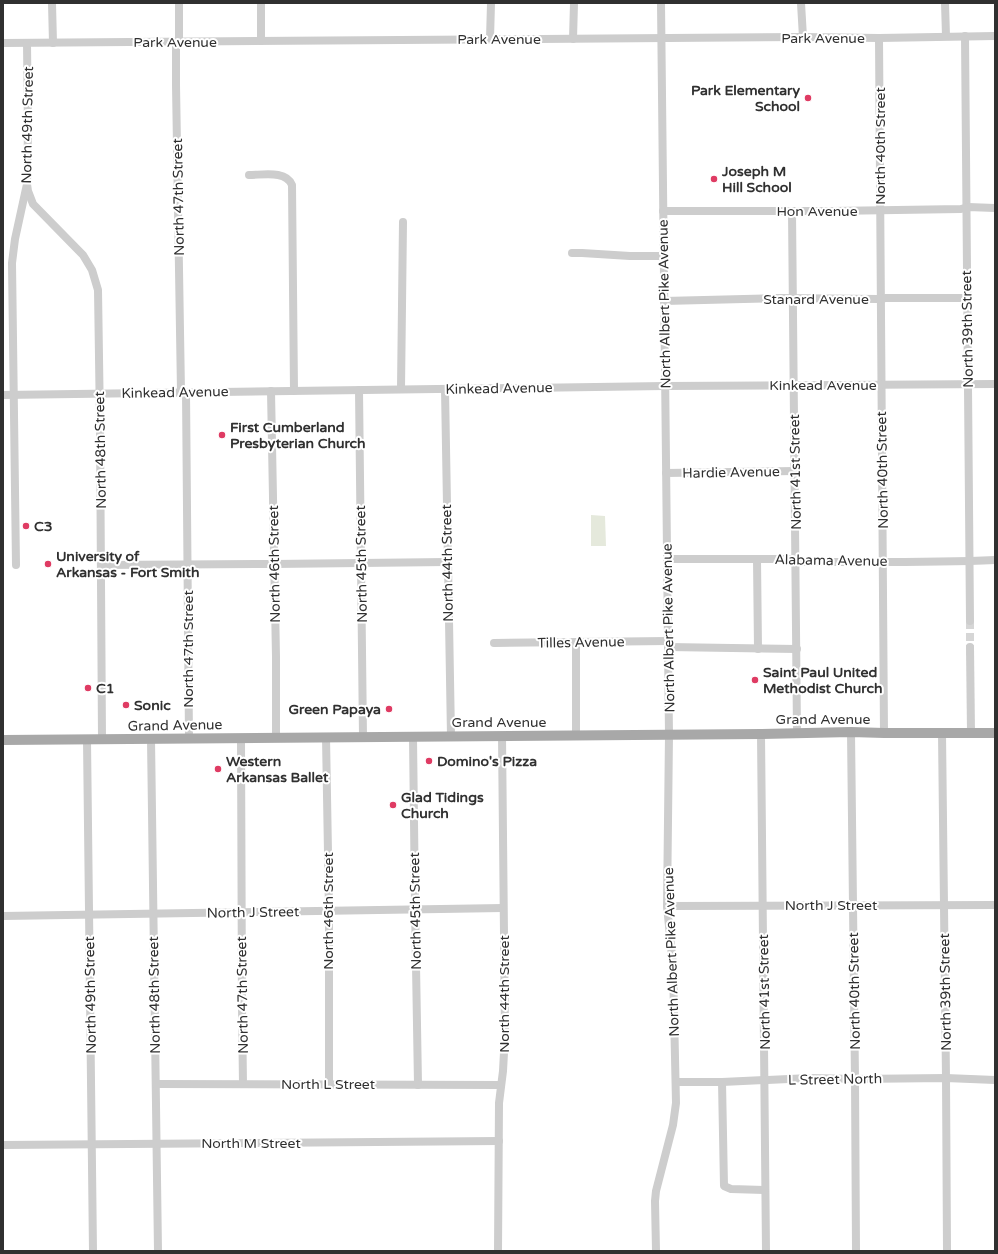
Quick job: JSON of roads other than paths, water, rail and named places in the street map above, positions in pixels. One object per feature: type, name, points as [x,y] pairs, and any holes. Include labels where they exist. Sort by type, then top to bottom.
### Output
[{"type":"main road","name":"Grand Avenue","points":[[3,740],[851,732],[995,733]]},
{"type":"street","points":[[52,3],[53,42]]},
{"type":"street","name":"North 47th Street","points":[[179,3],[179,41],[176,45],[176,85],[188,564],[189,739]]},
{"type":"street","points":[[261,3],[261,41]]},
{"type":"street","points":[[490,39],[491,3]]},
{"type":"street","points":[[573,39],[574,3]]},
{"type":"street","name":"North Albert Pike Avenue","points":[[656,1251],[656,1191],[673,1125],[676,1103],[673,966],[667,906],[668,644],[662,3]]},
{"type":"street","points":[[801,3],[803,37]]},
{"type":"street","points":[[945,3],[946,36]]},
{"type":"street","name":"North 39th Street","points":[[965,36],[970,621]]},
{"type":"street","name":"Park Avenue","points":[[3,43],[995,36]]},
{"type":"street","name":"North 40th Street","points":[[879,38],[884,733]]},
{"type":"street","name":"North 49th Street","points":[[16,565],[12,263],[15,239],[27,184],[27,43]]},
{"type":"street","points":[[249,175],[281,175],[288,178],[292,185],[294,391]]},
{"type":"street","name":"North 48th Street","points":[[27,184],[33,204],[80,252],[87,262],[95,279],[98,290],[102,739]]},
{"type":"street","name":"Hon Avenue","points":[[664,211],[880,211],[995,208]]},
{"type":"street","name":"North 41st Street","points":[[792,211],[797,733]]},
{"type":"street","points":[[401,389],[403,222]]},
{"type":"street","points":[[572,253],[664,256]]},
{"type":"street","name":"Stanard Avenue","points":[[664,301],[793,298],[967,298]]},
{"type":"street","name":"Kinkead Avenue","points":[[3,395],[665,386],[995,384]]},
{"type":"street","name":"North 44th Street","points":[[445,389],[451,736]]},
{"type":"street","name":"North 45th Street","points":[[359,390],[363,737]]},
{"type":"street","name":"North 46th Street","points":[[271,391],[276,738]]},
{"type":"street","name":"Hardie Avenue","points":[[666,473],[795,471]]},
{"type":"street","name":"Alabama Avenue","points":[[667,559],[758,559],[796,560],[802,562],[995,560]]},
{"type":"street","points":[[758,559],[758,649]]},
{"type":"street","points":[[101,565],[447,562]]},
{"type":"street","points":[[576,642],[576,735]]},
{"type":"street","name":"Tilles Avenue","points":[[494,643],[576,642],[668,644],[758,649],[797,649]]},
{"type":"street","points":[[970,647],[971,733]]},
{"type":"street","name":"North 40th Street","points":[[851,732],[856,1251]]},
{"type":"street","name":"North 39th Street","points":[[942,733],[947,1251]]},
{"type":"street","name":"North 41st Street","points":[[761,734],[766,1251]]},
{"type":"street","name":"North 44th Street","points":[[498,1251],[498,1103],[503,1071],[505,1034],[502,736]]},
{"type":"street","name":"North 45th Street","points":[[413,737],[418,1085]]},
{"type":"street","name":"North 47th Street","points":[[241,738],[244,1084]]},
{"type":"street","name":"North 46th Street","points":[[326,738],[329,911],[329,1084]]},
{"type":"street","name":"North 48th Street","points":[[151,739],[158,1251]]},
{"type":"street","name":"North 49th Street","points":[[87,740],[93,1251]]},
{"type":"street","name":"North J Street","points":[[667,906],[995,905]]},
{"type":"street","name":"North J Street","points":[[3,916],[503,908]]},
{"type":"street","name":"L Street North","points":[[676,1082],[765,1081],[810,1078],[946,1078],[995,1080]]},
{"type":"street","points":[[722,1082],[724,1186],[731,1189],[765,1190]]},
{"type":"street","name":"North L Street","points":[[156,1084],[500,1085]]},
{"type":"street","name":"North M Street","points":[[3,1145],[498,1141]]},
{"type":"tunnel","points":[[970,621],[970,647]]},
{"type":"place","name":"Park Elementary School","points":[[808,98]]},
{"type":"place","name":"Joseph M Hill School","points":[[714,179]]},
{"type":"place","name":"First Cumberland Presbyterian Church","points":[[222,435]]},
{"type":"place","name":"C3","points":[[26,526]]},
{"type":"place","name":"University of Arkansas - Fort Smith","points":[[48,564]]},
{"type":"place","name":"Saint Paul United Methodist Church","points":[[755,680]]},
{"type":"place","name":"C1","points":[[88,688]]},
{"type":"place","name":"Sonic","points":[[126,705]]},
{"type":"place","name":"Green Papaya","points":[[389,709]]},
{"type":"place","name":"Domino's Pizza","points":[[429,761]]},
{"type":"place","name":"Western Arkansas Ballet","points":[[218,769]]},
{"type":"place","name":"Glad Tidings Church","points":[[393,805]]}]
